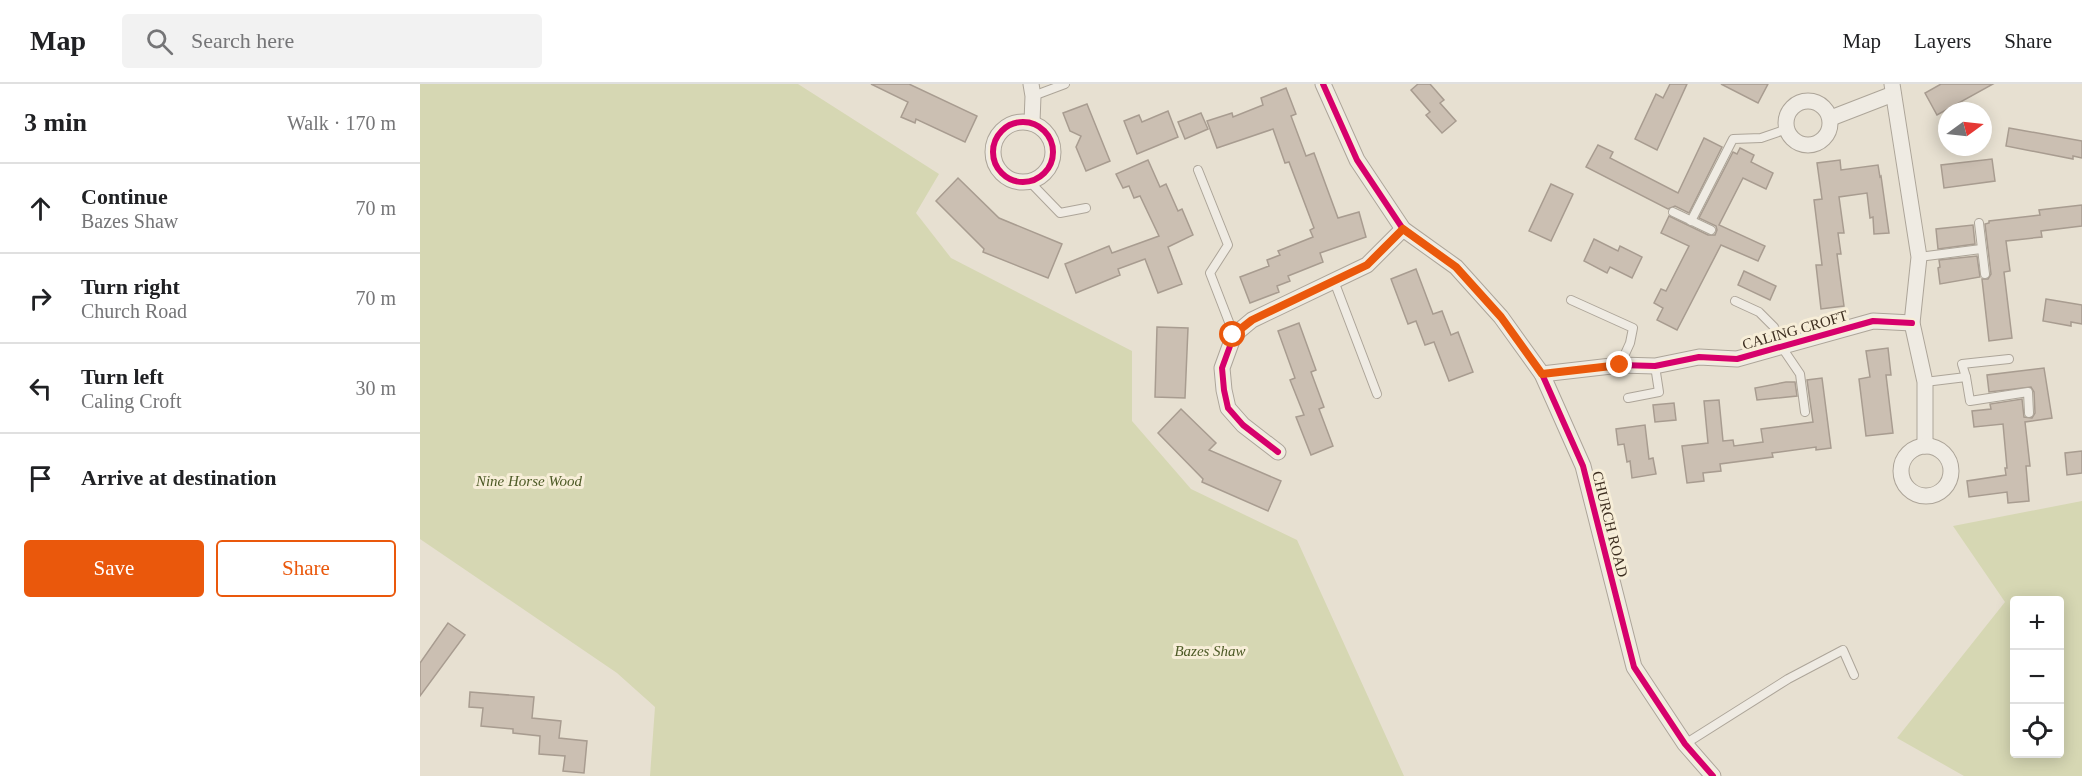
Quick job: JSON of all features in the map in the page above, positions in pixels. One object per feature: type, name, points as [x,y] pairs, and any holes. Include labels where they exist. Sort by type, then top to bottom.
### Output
[{"type":"street","name":"CHURCH ROAD","points":[[1323,84],[1357,160],[1403,229],[1456,267],[1501,317],[1542,374],[1583,465],[1634,667],[1685,744],[1713,776]]},
{"type":"street","points":[[1830,118],[1892,89],[1919,257],[1912,324],[1925,382],[1924,446]]},
{"type":"street","points":[[1032,90],[1032,122]]},
{"type":"street","points":[[1804,101],[1818,103],[1824,107],[1830,118],[1829,134],[1815,145],[1797,143],[1791,138],[1787,129],[1788,114],[1797,104],[1804,101]]},
{"type":"street","points":[[1032,122],[1043,129],[1053,147],[1052,159],[1048,168],[1041,176],[1029,182],[1018,182],[1002,174],[995,165],[993,146],[1003,128],[1011,123],[1032,122]]},
{"type":"street","points":[[1278,452],[1243,425],[1228,408],[1222,368],[1233,335],[1252,320],[1367,265],[1403,229]]},
{"type":"street","name":"CALING CROFT","points":[[1542,374],[1620,365],[1654,366],[1699,357],[1737,359],[1873,321],[1912,324]]},
{"type":"lane","points":[[1032,90],[1065,84]]},
{"type":"lane","points":[[1691,221],[1733,139],[1761,138],[1787,129]]},
{"type":"lane","points":[[1198,170],[1228,245],[1210,273],[1233,335]]},
{"type":"lane","points":[[1029,182],[1060,213],[1086,208]]},
{"type":"lane","points":[[1672,212],[1711,230]]},
{"type":"lane","points":[[1979,223],[1985,274]]},
{"type":"lane","points":[[1919,257],[1981,249]]},
{"type":"lane","points":[[1334,282],[1377,394]]},
{"type":"lane","points":[[1571,300],[1633,328],[1630,343],[1620,365]]},
{"type":"lane","points":[[1735,301],[1759,312],[1774,327],[1781,346],[1800,374],[1805,412]]},
{"type":"lane","points":[[2009,358],[1962,364],[1970,401],[2028,392],[2029,413]]},
{"type":"lane","points":[[1628,398],[1659,392],[1654,366]]},
{"type":"lane","points":[[1925,382],[1966,377]]},
{"type":"lane","points":[[1685,744],[1788,679],[1843,650],[1854,675]]},
{"type":"green space","points":[[420,84],[798,84],[939,174],[916,213],[951,258],[1132,351],[1132,421],[1191,489],[1297,540],[1404,776],[650,776],[655,707],[617,673],[420,539]]},
{"type":"green space","points":[[2082,501],[2082,776],[1964,776],[1897,738],[2005,602],[1953,526]]},
{"type":"building","points":[[871,84],[909,84],[977,116],[965,142],[916,119],[915,123],[901,117],[908,102]]},
{"type":"building","points":[[1418,84],[1430,84],[1444,100],[1440,103],[1456,121],[1442,133],[1426,115],[1430,112],[1411,90]]},
{"type":"building","points":[[1670,84],[1687,84],[1657,150],[1635,139],[1656,94],[1663,98]]},
{"type":"building","points":[[1721,84],[1768,84],[1758,103]]},
{"type":"building","points":[[1941,84],[1993,84],[1960,102],[1938,102],[1937,115],[1925,93]]},
{"type":"building","points":[[1286,88],[1296,114],[1291,116],[1306,156],[1314,153],[1338,218],[1359,212],[1366,237],[1320,253],[1323,262],[1288,276],[1290,281],[1277,286],[1279,292],[1250,303],[1240,277],[1269,266],[1267,260],[1280,255],[1278,251],[1313,237],[1310,230],[1314,228],[1289,162],[1285,163],[1273,129],[1217,148],[1207,121],[1232,113],[1233,117],[1263,105],[1261,98]]},
{"type":"building","points":[[1087,104],[1110,161],[1086,171],[1076,147],[1081,136],[1070,131],[1063,113]]},
{"type":"building","points":[[1168,111],[1178,137],[1137,154],[1124,121],[1139,115],[1142,122]]},
{"type":"building","points":[[1201,113],[1208,129],[1185,139],[1178,122]]},
{"type":"building","points":[[2009,128],[2082,141],[2082,158],[2073,156],[2073,159],[2006,146]]},
{"type":"building","points":[[1704,138],[1722,147],[1689,213],[1675,206],[1668,209],[1586,167],[1598,145],[1613,152],[1610,158],[1678,193]]},
{"type":"building","points":[[1740,148],[1754,155],[1751,162],[1773,173],[1766,189],[1743,178],[1719,225],[1765,246],[1758,261],[1721,245],[1677,330],[1657,320],[1663,308],[1654,303],[1661,289],[1666,291],[1689,246],[1661,233],[1669,216],[1708,235],[1715,235],[1716,226],[1699,218],[1733,152],[1737,154]]},
{"type":"building","points":[[1992,159],[1995,181],[1944,188],[1941,165]]},
{"type":"building","points":[[1148,160],[1160,187],[1166,184],[1178,211],[1182,209],[1193,235],[1168,247],[1182,284],[1158,293],[1145,259],[1118,269],[1120,275],[1076,293],[1065,264],[1109,246],[1112,253],[1159,236],[1140,196],[1134,198],[1129,186],[1123,188],[1116,174]]},
{"type":"building","points":[[1840,160],[1841,170],[1878,165],[1889,233],[1874,234],[1873,217],[1870,218],[1867,193],[1839,197],[1844,233],[1838,233],[1841,254],[1837,254],[1844,306],[1821,309],[1816,265],[1822,265],[1814,200],[1822,199],[1817,163]]},
{"type":"building","points":[[958,178],[999,218],[1062,244],[1048,278],[983,252],[984,249],[936,201]]},
{"type":"building","points":[[1551,184],[1573,194],[1551,241],[1529,231]]},
{"type":"building","points":[[2082,205],[2082,226],[2041,231],[2042,237],[2006,241],[2010,271],[2004,272],[2012,338],[1989,341],[1982,279],[1988,279],[1991,274],[1985,224],[1989,221],[2040,215],[2039,210]]},
{"type":"building","points":[[1973,225],[1975,244],[1938,249],[1936,229]]},
{"type":"building","points":[[1594,239],[1618,251],[1620,246],[1642,257],[1632,278],[1610,267],[1607,273],[1584,261]]},
{"type":"building","points":[[1977,256],[1980,277],[1940,284],[1939,260]]},
{"type":"building","points":[[1416,269],[1433,314],[1442,311],[1451,335],[1458,332],[1473,372],[1449,381],[1434,342],[1425,345],[1416,321],[1408,324],[1391,279]]},
{"type":"building","points":[[1744,271],[1776,286],[1770,300],[1738,285]]},
{"type":"building","points":[[2046,299],[2082,305],[2082,324],[2071,322],[2071,326],[2043,321]]},
{"type":"building","points":[[1299,323],[1316,370],[1311,372],[1324,407],[1319,409],[1333,446],[1311,455],[1296,417],[1304,415],[1290,380],[1295,378],[1278,331]]},
{"type":"building","points":[[1157,327],[1188,328],[1185,398],[1155,397]]},
{"type":"building","points":[[1888,348],[1891,375],[1886,375],[1893,433],[1866,436],[1859,379],[1870,377],[1866,351]]},
{"type":"building","points":[[2044,368],[2052,418],[2025,422],[2030,466],[2026,466],[2029,501],[2008,503],[2007,492],[1969,497],[1967,481],[2006,475],[2005,468],[2007,468],[2003,424],[1974,427],[1972,411],[1991,409],[1990,404],[2022,399],[2024,417],[2032,418],[2035,413],[2034,392],[2031,387],[1989,392],[1987,375]]},
{"type":"building","points":[[1822,378],[1831,448],[1816,450],[1816,447],[1772,453],[1773,457],[1720,464],[1721,471],[1703,473],[1704,481],[1687,483],[1682,446],[1708,443],[1704,401],[1719,400],[1723,441],[1733,440],[1734,446],[1763,442],[1761,429],[1813,422],[1807,380]]},
{"type":"building","points":[[1795,382],[1797,396],[1757,400],[1755,388]]},
{"type":"building","points":[[1674,403],[1676,420],[1655,422],[1653,405]]},
{"type":"building","points":[[1181,409],[1216,443],[1209,450],[1281,481],[1268,511],[1202,482],[1203,479],[1158,433]]},
{"type":"building","points":[[1645,425],[1649,459],[1653,458],[1656,474],[1632,478],[1630,461],[1627,462],[1624,444],[1618,445],[1616,429]]},
{"type":"building","points":[[2082,451],[2082,473],[2067,475],[2065,453]]},
{"type":"building","points":[[448,623],[465,635],[420,696],[420,663]]},
{"type":"building","points":[[470,692],[534,697],[532,718],[561,721],[559,738],[587,741],[584,773],[563,771],[565,756],[539,754],[540,736],[513,733],[513,729],[481,726],[483,708],[469,707]]},
{"type":"cycle path","points":[[1323,84],[1357,160],[1403,229],[1456,267],[1501,317],[1542,374],[1583,466],[1634,667],[1685,744],[1713,776]]},
{"type":"cycle path","points":[[1017,122],[1029,122],[1040,127],[1048,135],[1053,152],[1051,164],[1040,177],[1029,182],[1017,182],[1006,177],[998,169],[993,158],[993,146],[998,135],[1006,127],[1017,122]]},
{"type":"cycle path","points":[[1278,452],[1243,425],[1228,408],[1222,368],[1234,335],[1252,320],[1367,265],[1403,229]]},
{"type":"cycle path","points":[[1542,374],[1620,365],[1655,366],[1699,357],[1737,359],[1873,321],[1912,323]]},
{"type":"route","points":[[1233,335],[1252,320],[1367,265],[1403,229],[1456,267],[1501,317],[1542,374],[1620,365]]},
{"type":"park label","name":"Nine Horse Wood","points":[[529,481]]},
{"type":"park label","name":"Bazes Shaw","points":[[1210,651]]}]
